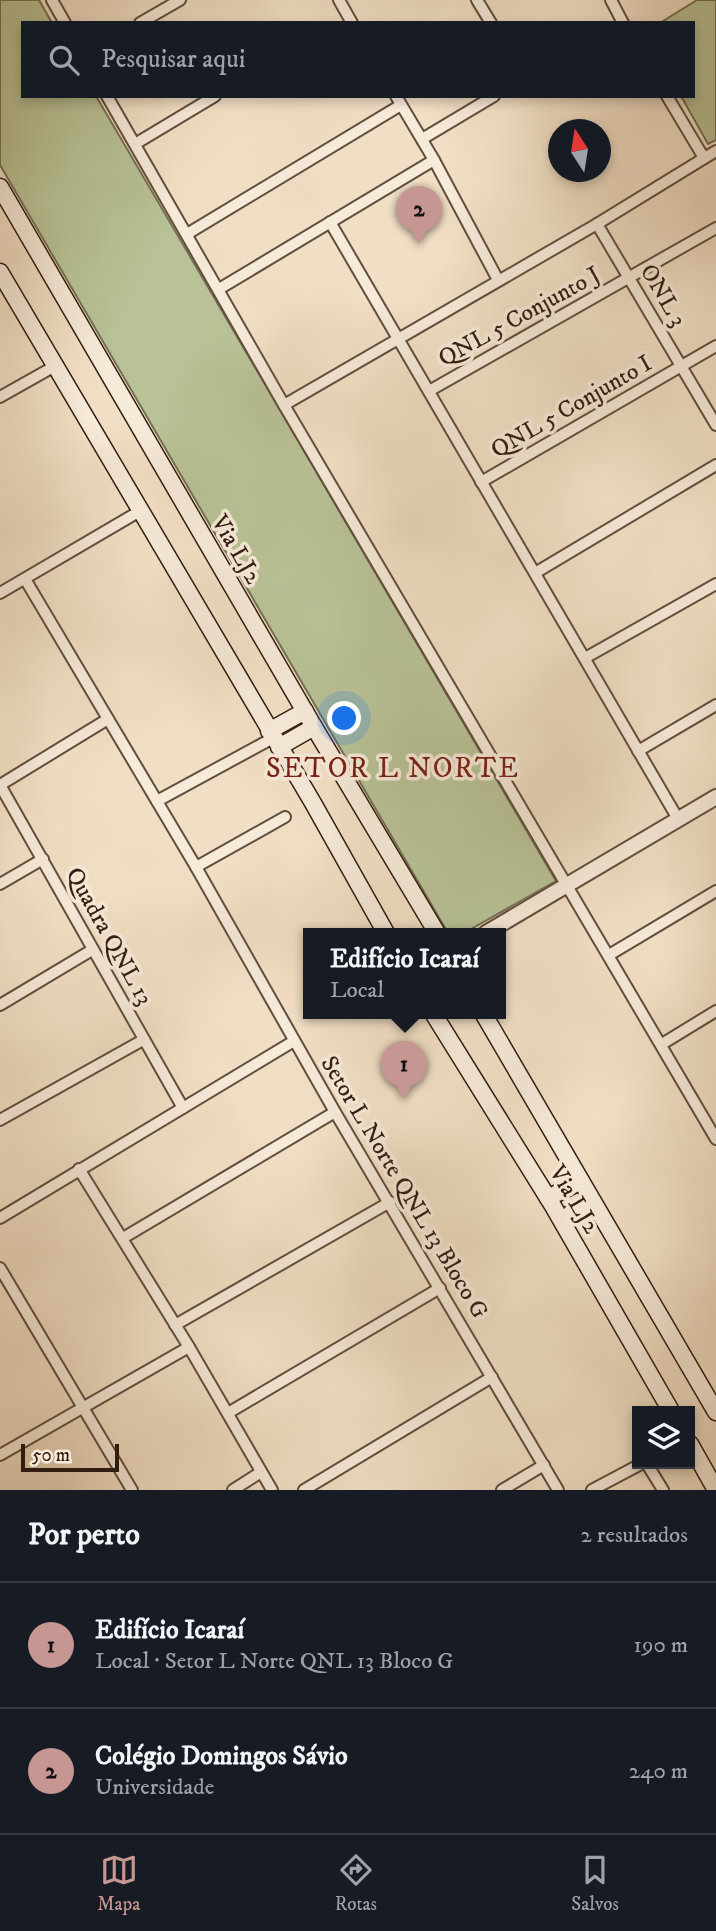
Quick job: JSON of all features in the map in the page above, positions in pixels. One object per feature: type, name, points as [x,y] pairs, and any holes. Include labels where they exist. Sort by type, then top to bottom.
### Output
[{"type":"main road","name":"Via LJ2","points":[[0,187],[434,928]]},
{"type":"main road","points":[[0,272],[313,803],[383,928]]},
{"type":"main road","points":[[274,739],[305,711]]},
{"type":"main road","points":[[274,739],[314,727]]},
{"type":"main road","name":"Via LJ2","points":[[437,1019],[563,1223],[668,1406]]},
{"type":"main road","name":"Via LJ2","points":[[486,1019],[716,1412]]},
{"type":"main road","points":[[548,1198],[581,1181]]},
{"type":"main road","points":[[563,1223],[572,1212],[593,1204]]},
{"type":"main road","points":[[695,1453],[716,1490]]},
{"type":"street","points":[[52,0],[64,21]]},
{"type":"street","points":[[143,21],[180,0]]},
{"type":"street","points":[[339,0],[350,20]]},
{"type":"street","points":[[477,0],[490,21]]},
{"type":"street","points":[[611,0],[622,21]]},
{"type":"street","points":[[108,98],[565,885],[715,1134]]},
{"type":"street","points":[[135,144],[212,98]]},
{"type":"street","points":[[422,139],[491,98]]},
{"type":"street","points":[[668,98],[704,158]]},
{"type":"street","points":[[187,234],[399,101],[498,280]]},
{"type":"street","points":[[284,405],[597,224],[716,150]]},
{"type":"street","points":[[219,289],[434,160]]},
{"type":"street","points":[[330,222],[678,820]]},
{"type":"street","name":"ONL 3","points":[[597,224],[716,425]]},
{"type":"street","name":"QNL 5 Conjunto J","points":[[429,391],[716,228]]},
{"type":"street","name":"QNL 5 Conjunto I","points":[[481,482],[716,346]]},
{"type":"street","points":[[0,397],[55,366]]},
{"type":"street","points":[[535,573],[716,466]]},
{"type":"street","points":[[2,588],[24,579],[141,512]]},
{"type":"street","name":"Setor L Norte QNL 13 Bloco G","points":[[24,579],[196,867],[335,1112],[556,1489]]},
{"type":"street","points":[[584,658],[716,584]]},
{"type":"street","points":[[638,751],[716,705]]},
{"type":"street","points":[[0,785],[108,719]]},
{"type":"street","points":[[157,801],[274,739]]},
{"type":"street","name":"Quadra QNL 13","points":[[0,785],[183,1108]]},
{"type":"street","points":[[494,928],[716,797]]},
{"type":"street","points":[[196,867],[285,817]]},
{"type":"street","points":[[0,884],[43,859]]},
{"type":"street","points":[[609,955],[716,891]]},
{"type":"street","points":[[0,1005],[92,950]]},
{"type":"street","points":[[662,1044],[716,1011]]},
{"type":"street","points":[[0,1121],[144,1040]]},
{"type":"street","points":[[0,1218],[294,1041]]},
{"type":"street","points":[[123,1238],[335,1112]]},
{"type":"street","points":[[79,1169],[189,1347],[272,1490]]},
{"type":"street","points":[[175,1325],[390,1202]]},
{"type":"street","points":[[0,1268],[132,1490]]},
{"type":"street","points":[[228,1413],[440,1288]]},
{"type":"street","points":[[0,1455],[85,1409],[189,1347]]},
{"type":"street","points":[[303,1490],[492,1377]]},
{"type":"street","points":[[502,1490],[544,1465]]},
{"type":"street","points":[[592,1490],[632,1469]]},
{"type":"street","points":[[650,1469],[663,1490]]},
{"type":"street","points":[[233,1490],[261,1472]]},
{"type":"green space","points":[[0,0],[39,0],[51,21],[21,21],[21,98],[97,98],[556,881],[473,928],[445,928],[0,165]]},
{"type":"green space","points":[[697,0],[716,0],[716,140],[708,144],[682,98],[695,98],[695,21],[663,21]]},
{"type":"place","name":"Colégio Domingos Sávio","points":[[419,244]]},
{"type":"place","name":"Edifício Icaraí","points":[[404,1099]]},
{"type":"district","name":"SETOR L NORTE","points":[[393,767]]}]
